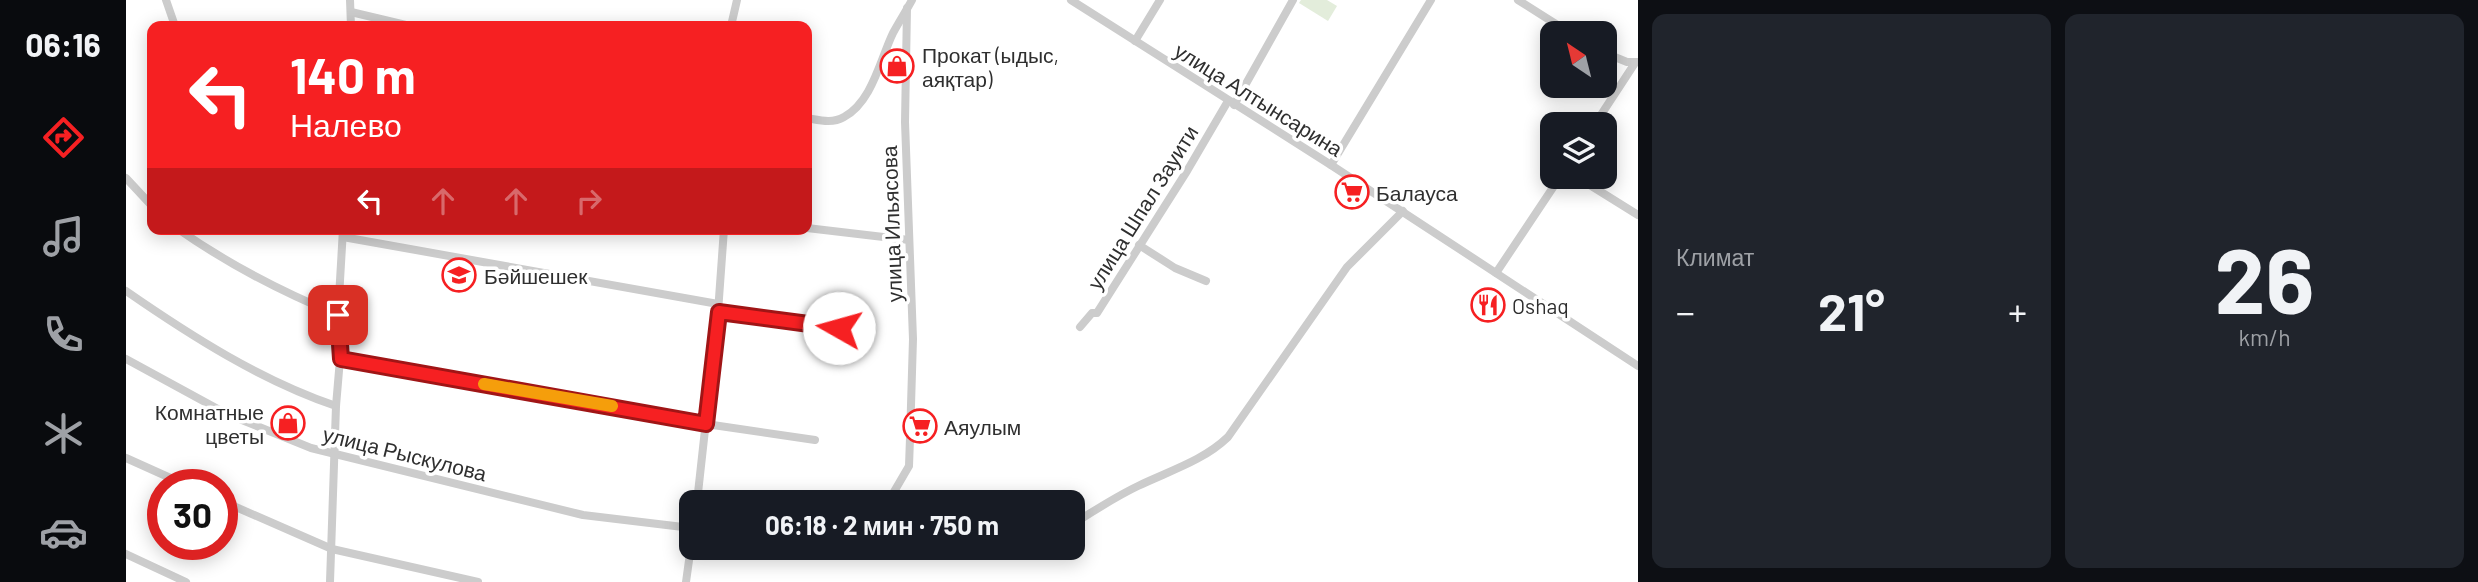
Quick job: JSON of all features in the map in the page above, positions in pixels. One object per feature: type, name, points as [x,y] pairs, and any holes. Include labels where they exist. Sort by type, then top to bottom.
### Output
[{"type":"street","points":[[166,0],[173,21]]},
{"type":"street","points":[[350,0],[351,21]]},
{"type":"street","points":[[732,21],[737,0]]},
{"type":"street","points":[[1135,41],[1160,0]]},
{"type":"street","name":"улица Шпал Зауити","points":[[1080,327],[1092,313],[1097,313],[1231,103],[1293,0]]},
{"type":"street","points":[[1331,165],[1430,0]]},
{"type":"street","points":[[1518,0],[1551,21]]},
{"type":"street","name":"улица Алтынсарина","points":[[1076,2],[1403,211],[1638,366]]},
{"type":"street","points":[[812,119],[828,122],[844,118],[858,107],[910,4]]},
{"type":"street","name":"улица Ильясова","points":[[895,490],[909,466],[910,438],[913,339],[905,125],[910,4]]},
{"type":"street","points":[[351,12],[389,21]]},
{"type":"street","points":[[1617,58],[1637,62]]},
{"type":"street","points":[[1603,112],[1637,62]]},
{"type":"street","points":[[126,178],[147,201]]},
{"type":"street","points":[[1496,273],[1552,189]]},
{"type":"street","points":[[1596,189],[1638,215]]},
{"type":"street","points":[[1085,516],[1108,501],[1200,458],[1228,437],[1348,267],[1403,211]]},
{"type":"street","points":[[812,229],[909,240]]},
{"type":"street","points":[[187,235],[211,252],[263,280],[338,315]]},
{"type":"street","points":[[330,582],[336,406],[341,359],[338,315],[343,235]]},
{"type":"street","points":[[353,235],[718,308],[839,328]]},
{"type":"street","points":[[698,490],[724,235]]},
{"type":"street","points":[[1139,245],[1175,268],[1206,281]]},
{"type":"street","points":[[126,290],[191,335],[300,393],[336,406]]},
{"type":"street","name":"улица Рыскулова","points":[[126,359],[227,414],[284,439],[583,515],[679,527]]},
{"type":"street","points":[[341,359],[706,424],[815,440]]},
{"type":"street","points":[[126,458],[150,469]]},
{"type":"street","points":[[238,507],[332,549],[478,582]]},
{"type":"street","points":[[126,554],[186,582]]},
{"type":"street","points":[[686,582],[689,560]]},
{"type":"green space","points":[[1301,0],[1327,0],[1337,6],[1328,21],[1299,3]]},
{"type":"slow traffic","points":[[484,384],[612,406]]},
{"type":"place","name":"Прокат (ыдыс, аяқтар)","points":[[897,66]]},
{"type":"place","name":"Балауса","points":[[1352,192]]},
{"type":"place","name":"Бәйшешек","points":[[459,275]]},
{"type":"place","name":"Oshaq","points":[[1488,305]]},
{"type":"place","name":"Комнатные цветы","points":[[288,423]]},
{"type":"place","name":"Аяулым","points":[[920,426]]},
{"type":"route","points":[[338,315],[341,359],[706,424],[719,312],[839,328]]}]
